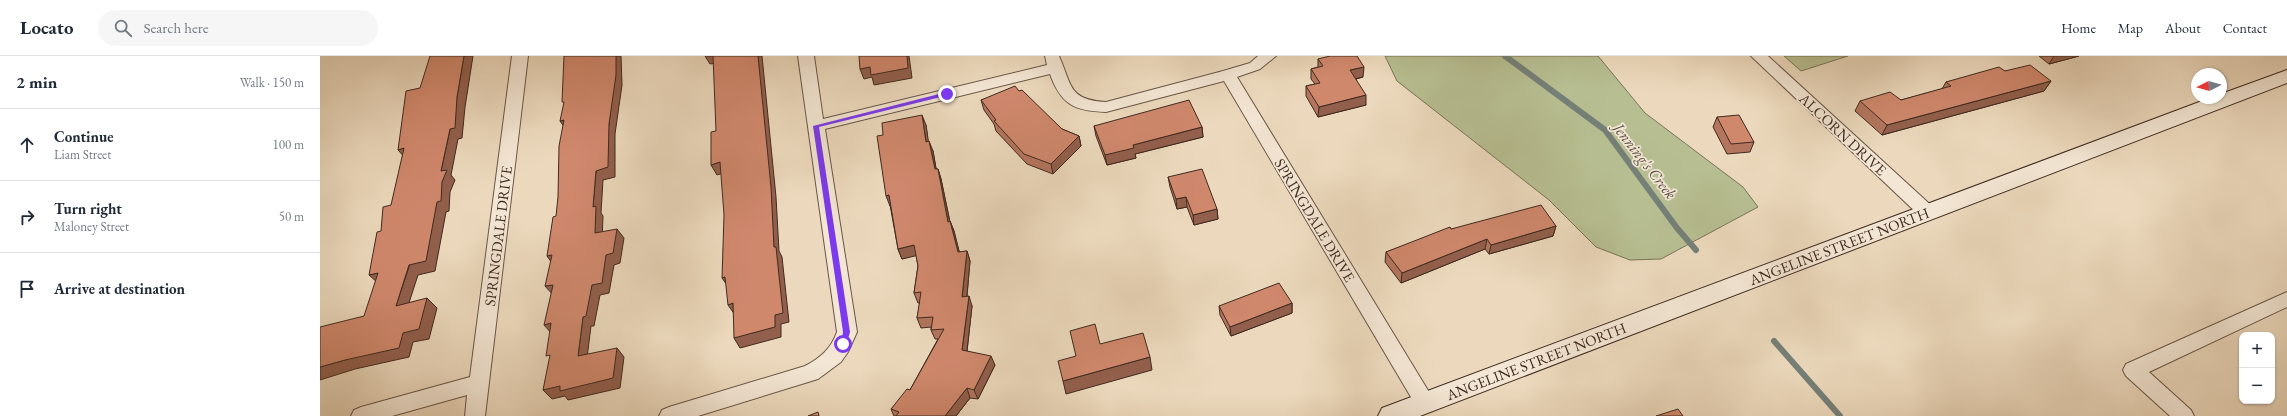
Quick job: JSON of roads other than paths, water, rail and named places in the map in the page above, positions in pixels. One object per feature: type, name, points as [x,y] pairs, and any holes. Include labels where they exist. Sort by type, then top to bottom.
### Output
[{"type":"main road","name":"ANGELINE STREET NORTH","points":[[1391,416],[2287,76]]},
{"type":"street","name":"SPRINGDALE DRIVE","points":[[475,416],[520,56]]},
{"type":"street","points":[[669,416],[811,373],[824,366],[835,356],[843,344],[847,332],[806,56]]},
{"type":"street","points":[[816,126],[1054,62],[1066,95],[1077,104],[1091,107],[1106,107],[1228,75],[1255,66],[1268,56]]},
{"type":"street","name":"ALCORN DRIVE","points":[[1759,56],[1928,213]]},
{"type":"street","name":"SPRINGDALE DRIVE","points":[[1228,75],[1425,403]]},
{"type":"street","points":[[2184,416],[2133,370],[2287,299]]},
{"type":"street","points":[[361,416],[479,382]]},
{"type":"waterway","name":"Jenning's Creek","points":[[1505,56],[1605,130],[1677,228],[1696,250]]},
{"type":"waterway","name":"Jenning's Creek","points":[[1774,341],[1840,416]]}]
